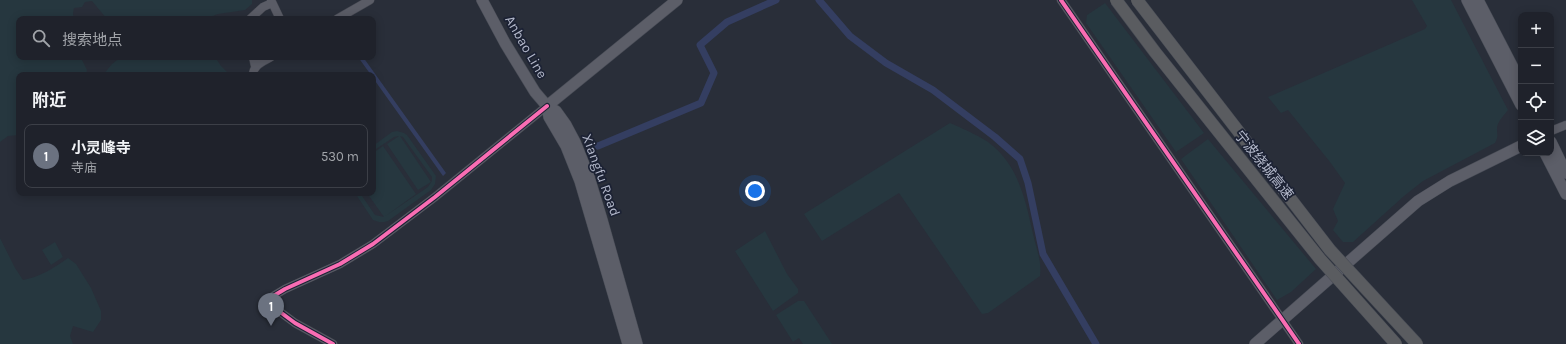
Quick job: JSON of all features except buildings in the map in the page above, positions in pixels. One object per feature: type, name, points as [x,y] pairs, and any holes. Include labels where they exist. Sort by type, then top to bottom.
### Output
[{"type":"highway","name":"宁波绕城高速","points":[[1116,0],[1160,58],[1315,253],[1396,344]]},
{"type":"highway","name":"宁波绕城高速","points":[[1137,0],[1330,250],[1417,344]]},
{"type":"main road","name":"Anbao Line","points":[[482,0],[527,80],[547,106]]},
{"type":"main road","points":[[547,106],[677,0]]},
{"type":"main road","points":[[1468,0],[1518,99]]},
{"type":"main road","points":[[1478,0],[1518,77]]},
{"type":"main road","name":"Xiangfu Road","points":[[547,106],[548,117],[566,146],[580,180],[628,344]]},
{"type":"main road","name":"Xiangfu Road","points":[[547,106],[556,111],[566,126],[585,166],[614,259],[637,344]]},
{"type":"main road","points":[[1255,344],[1418,202],[1450,182],[1518,148]]},
{"type":"main road","points":[[1554,148],[1566,173]]},
{"type":"main road","points":[[1547,156],[1566,194]]},
{"type":"street","points":[[342,16],[370,0]]},
{"type":"street","points":[[1061,0],[1299,344]]},
{"type":"street","points":[[253,16],[271,2],[278,16]]},
{"type":"street","points":[[253,72],[255,66],[254,60]]},
{"type":"street","points":[[255,66],[266,60]]},
{"type":"street","points":[[333,344],[295,323],[273,307],[268,303],[270,298],[285,289],[340,264],[372,244],[435,198],[547,106]]},
{"type":"street","points":[[1554,130],[1566,125]]},
{"type":"shaded area","points":[[0,0],[252,0],[252,4],[245,10],[212,16],[104,16],[92,1],[85,2],[82,7],[74,8],[74,16],[16,16],[16,60],[82,60],[87,70],[87,72],[16,72],[16,135],[8,136],[0,142]]},
{"type":"shaded area","points":[[1412,0],[1451,0],[1508,110],[1498,124],[1495,143],[1423,181],[1353,242],[1343,242],[1333,230],[1338,221],[1333,209],[1345,183],[1288,110],[1281,113],[1268,97],[1425,29],[1427,26]]},
{"type":"shaded area","points":[[1105,3],[1204,133],[1176,152],[1086,23],[1087,15]]},
{"type":"shaded area","points":[[117,60],[217,60],[227,72],[105,72]]},
{"type":"shaded area","points":[[950,123],[973,133],[989,143],[1002,155],[1009,165],[1020,186],[1024,198],[1039,260],[1040,276],[988,313],[982,314],[899,193],[822,241],[804,214]]},
{"type":"shaded area","points":[[397,131],[407,135],[436,176],[435,184],[431,190],[388,221],[379,222],[373,220],[357,196],[362,196],[375,215],[384,217],[428,187],[432,181],[432,177],[403,137],[400,136],[431,182],[418,190],[387,144],[399,136],[394,137],[376,149],[376,144],[392,132]]},
{"type":"shaded area","points":[[1208,139],[1316,269],[1291,292],[1277,300],[1181,159]]},
{"type":"shaded area","points":[[383,146],[416,194],[384,217],[369,196],[376,196],[376,151]]},
{"type":"shaded area","points":[[765,231],[787,274],[798,289],[798,293],[773,311],[735,251]]},
{"type":"shaded area","points":[[0,238],[15,268],[23,280],[47,272],[68,258],[76,264],[91,288],[101,311],[101,320],[93,332],[73,326],[70,336],[73,344],[0,344]]},
{"type":"shaded area","points":[[55,242],[63,257],[51,265],[42,250]]},
{"type":"shaded area","points":[[798,301],[804,301],[832,344],[803,344],[799,338],[793,342],[776,315]]},
{"type":"water","points":[[360,60],[365,60],[374,72],[369,72]]},
{"type":"water","points":[[376,75],[446,173],[443,176],[376,82]]},
{"type":"waterway","points":[[598,146],[701,103],[714,73],[700,45],[727,22],[776,0]]},
{"type":"waterway","points":[[819,0],[850,36],[886,63],[933,90],[995,137],[1020,159],[1028,183],[1043,254],[1096,344]]},
{"type":"cycle path","points":[[1061,0],[1299,344]]},
{"type":"cycle path","points":[[333,344],[295,323],[268,303],[270,298],[285,289],[340,264],[373,244],[435,197],[547,106]]},
{"type":"place","name":"小灵峰寺","points":[[271,326]]}]
